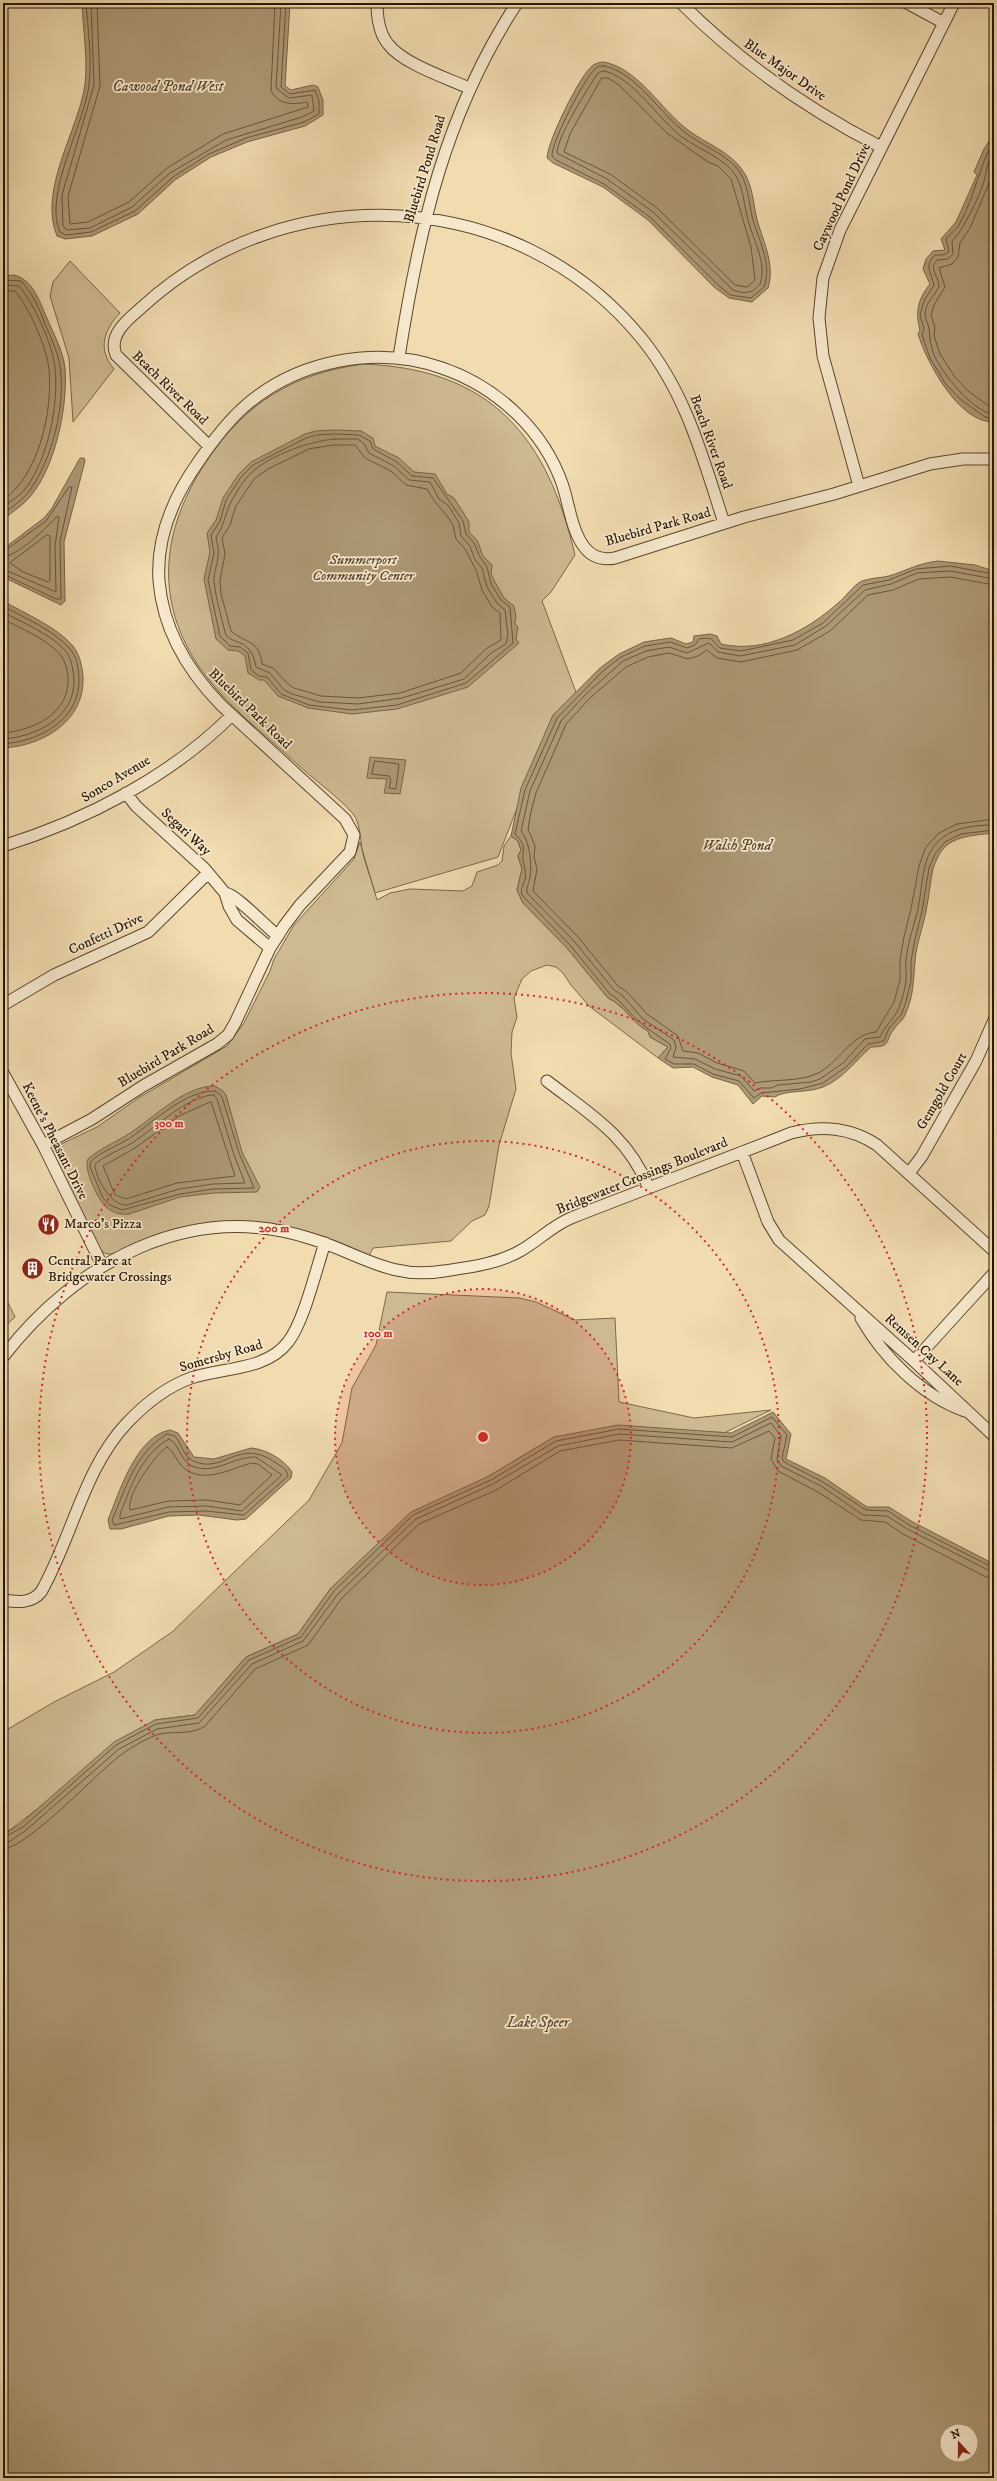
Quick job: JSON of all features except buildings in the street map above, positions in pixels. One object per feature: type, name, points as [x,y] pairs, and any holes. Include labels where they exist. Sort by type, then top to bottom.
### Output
[{"type":"street","points":[[377,3],[380,28],[392,49],[403,57],[469,88]]},
{"type":"street","name":"Bluebird Pond Road","points":[[399,357],[410,287],[425,218],[441,161],[469,88],[489,49],[517,3]]},
{"type":"street","name":"Blue Major Drive","points":[[681,3],[724,44],[785,90],[829,119],[881,147]]},
{"type":"street","points":[[907,3],[944,23]]},
{"type":"street","name":"Caywood Pond Drive","points":[[859,486],[822,356],[819,309],[823,278],[832,249],[881,147],[954,3]]},
{"type":"street","name":"Beach River Road","points":[[209,446],[119,359],[114,345],[120,328],[150,299],[178,277],[221,252],[259,235],[298,224],[337,217],[378,215],[425,218],[488,232],[539,254],[580,280],[624,319],[652,353],[680,397],[699,445],[724,523]]},
{"type":"street","name":"Bluebird Park Road","points":[[43,1145],[92,1119],[143,1086],[222,1040],[235,1023],[270,948],[278,936],[300,905],[347,858],[353,846],[354,835],[345,818],[232,715],[203,686],[182,654],[166,617],[159,580],[162,538],[171,510],[183,484],[209,446],[243,407],[266,390],[292,376],[318,366],[349,359],[399,357],[440,367],[471,380],[502,400],[520,417],[551,459],[582,542],[595,556],[605,559],[615,558],[724,523],[940,462],[963,458],[994,459]]},
{"type":"street","name":"Sonco Avenue","points":[[3,846],[70,822],[126,793],[202,742],[232,715]]},
{"type":"street","name":"Segari Way","points":[[126,793],[136,806],[208,873],[225,893],[229,906],[237,920],[270,948]]},
{"type":"street","name":"Confetti Drive","points":[[3,1005],[54,975],[148,932],[208,873]]},
{"type":"street","name":"Segari Way","points":[[225,893],[238,899],[278,936]]},
{"type":"street","name":"Gemgold Court","points":[[908,1173],[922,1156],[976,1061],[994,1020]]},
{"type":"street","name":"Keene's Pheasant Drive","points":[[3,1073],[43,1145],[102,1265]]},
{"type":"street","points":[[547,1081],[625,1145],[638,1163],[649,1188]]},
{"type":"street","name":"Bridgewater Crossings Boulevard","points":[[3,1357],[45,1311],[102,1265],[164,1238],[214,1229],[274,1230],[325,1243],[392,1271],[416,1274],[442,1272],[505,1258],[528,1246],[562,1222],[791,1133],[810,1128],[830,1128],[852,1132],[869,1140],[908,1173],[994,1251]]},
{"type":"street","name":"Remsen Cay Lane","points":[[742,1152],[775,1236],[858,1313],[914,1360],[994,1436]]},
{"type":"street","name":"Somersby Road","points":[[3,1600],[30,1600],[41,1592],[68,1536],[100,1460],[119,1432],[143,1408],[166,1391],[191,1378],[261,1362],[284,1348],[299,1322],[325,1243]]},
{"type":"street","points":[[914,1360],[994,1273]]},
{"type":"street","name":"Remsen Cay Lane","points":[[858,1313],[880,1346],[904,1372],[941,1400],[968,1412]]},
{"type":"green space","points":[[70,261],[120,313],[110,326],[104,347],[109,362],[114,369],[73,422],[69,358],[50,296],[53,282]]},
{"type":"green space","name":"Summerport Community Center","points":[[363,364],[408,369],[446,379],[479,395],[506,417],[529,444],[548,476],[563,513],[575,555],[551,592],[542,601],[576,692],[553,716],[498,857],[375,893],[363,854],[358,825],[354,815],[234,708],[202,671],[186,645],[176,619],[170,592],[169,566],[172,540],[180,514],[191,488],[206,462],[221,441],[237,423],[272,395],[292,384],[314,375]]},
{"type":"green space","points":[[511,836],[518,841],[521,850],[518,856],[522,869],[517,890],[523,903],[567,948],[608,998],[619,1005],[642,1028],[648,1031],[650,1037],[668,1047],[658,1058],[589,1006],[563,973],[556,967],[547,965],[531,971],[522,979],[514,998],[517,1017],[512,1032],[511,1053],[516,1089],[499,1145],[489,1206],[485,1215],[472,1221],[451,1241],[373,1248],[369,1256],[348,1246],[304,1231],[258,1223],[234,1222],[211,1223],[175,1230],[141,1240],[113,1254],[104,1253],[101,1251],[97,1247],[53,1154],[55,1147],[97,1127],[140,1097],[227,1046],[244,1023],[270,971],[274,959],[294,925],[354,859],[360,842],[377,900],[390,893],[410,889],[463,891],[472,886],[477,872],[498,865],[502,861],[504,846]]},
{"type":"green space","points":[[387,1292],[519,1298],[536,1302],[575,1320],[615,1318],[619,1402],[694,1418],[771,1410],[716,1437],[554,1437],[489,1476],[331,1588],[298,1634],[246,1657],[195,1715],[155,1720],[3,1835],[3,1732],[54,1702],[114,1672],[172,1632],[309,1500],[342,1443],[352,1388],[376,1345]]},
{"type":"green space","points":[[3,1293],[15,1317],[3,1328]]},
{"type":"water","name":"Cawood Pond West","points":[[82,3],[290,3],[285,86],[291,90],[313,85],[318,87],[323,100],[323,115],[305,126],[247,142],[211,157],[175,180],[138,214],[92,236],[65,239],[57,236],[52,218],[52,199],[61,160],[75,122],[85,85],[86,54]]},
{"type":"water","points":[[604,62],[617,66],[639,81],[668,112],[688,130],[725,153],[738,164],[743,171],[750,187],[758,224],[767,251],[770,269],[768,288],[752,302],[729,298],[714,287],[648,220],[603,187],[553,163],[547,158],[558,124],[572,95],[586,72],[592,66]]},
{"type":"water","points":[[994,134],[994,422],[981,420],[969,413],[946,389],[922,346],[918,334],[920,330],[918,311],[920,300],[930,284],[923,269],[926,259],[933,251],[945,250],[941,239],[956,222],[977,175],[974,172],[984,149]]},
{"type":"water","points":[[14,275],[26,281],[38,297],[64,361],[65,383],[59,433],[48,466],[41,481],[30,497],[3,519],[3,276]]},
{"type":"water","points":[[316,431],[361,431],[373,438],[375,446],[399,458],[414,472],[435,474],[447,494],[454,498],[469,522],[469,532],[477,540],[483,556],[492,565],[491,574],[495,582],[504,598],[514,606],[516,617],[515,624],[518,627],[516,639],[519,643],[468,687],[397,709],[352,714],[308,708],[278,696],[264,680],[259,680],[248,673],[245,656],[238,651],[228,650],[216,639],[204,579],[210,552],[207,533],[216,520],[223,498],[238,475],[251,462],[305,434]]},
{"type":"water","points":[[80,458],[84,458],[85,461],[64,542],[65,601],[61,605],[3,577],[3,549],[44,518],[52,508]]},
{"type":"water","name":"Walsh Pond","points":[[938,561],[975,565],[994,571],[994,833],[958,839],[947,845],[938,856],[933,869],[926,911],[917,949],[913,988],[910,1001],[904,1017],[894,1029],[887,1043],[878,1047],[871,1047],[843,1075],[830,1084],[817,1089],[784,1093],[775,1097],[762,1096],[753,1104],[738,1085],[712,1077],[693,1067],[673,1068],[658,1058],[668,1047],[650,1037],[648,1031],[642,1028],[619,1005],[608,998],[567,948],[523,903],[517,890],[522,869],[518,856],[521,850],[518,841],[511,836],[521,788],[553,715],[600,668],[619,654],[644,642],[671,638],[686,644],[693,642],[694,636],[710,634],[717,636],[721,644],[753,646],[768,643],[784,638],[812,623],[837,604],[855,585],[862,581],[889,576],[918,565]]},
{"type":"water","points":[[3,601],[49,627],[66,639],[73,646],[79,657],[83,677],[82,693],[77,706],[69,718],[59,728],[33,742],[3,748]]},
{"type":"water","points":[[370,757],[406,760],[400,794],[384,793],[387,779],[367,778]]},
{"type":"water","points":[[215,1086],[226,1095],[242,1152],[260,1187],[257,1192],[214,1193],[180,1197],[129,1214],[117,1213],[106,1207],[99,1198],[89,1176],[87,1163],[88,1159],[92,1155],[127,1135],[180,1097],[203,1087]]},
{"type":"water","name":"Lake Speer","points":[[773,1412],[791,1434],[786,1459],[825,1478],[867,1507],[889,1507],[911,1521],[994,1564],[994,2478],[3,2478],[3,1835],[20,1824],[114,1742],[155,1720],[195,1715],[246,1657],[298,1634],[331,1588],[411,1512],[489,1476],[554,1437],[618,1425],[731,1433]]},
{"type":"water","points":[[170,1430],[178,1433],[194,1457],[214,1459],[251,1448],[262,1450],[279,1459],[289,1467],[292,1472],[291,1478],[246,1519],[237,1520],[199,1515],[169,1516],[121,1529],[110,1529],[108,1520],[130,1467],[138,1454],[148,1443],[158,1434]]},
{"type":"place","name":"Marco's Pizza","points":[[49,1224]]},
{"type":"place","name":"Central Parc at Bridgewater Crossings","points":[[32,1269]]}]
